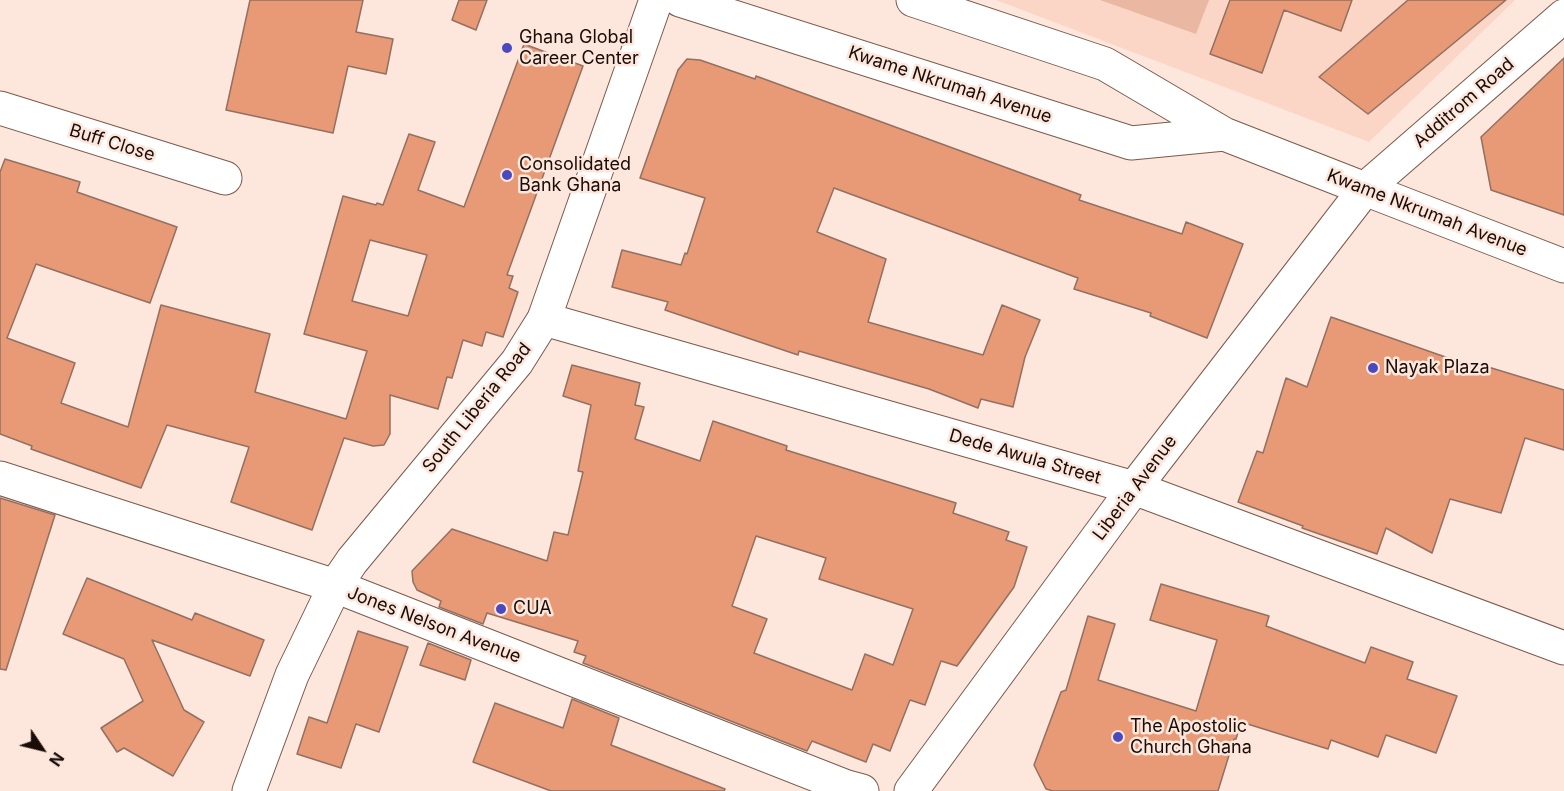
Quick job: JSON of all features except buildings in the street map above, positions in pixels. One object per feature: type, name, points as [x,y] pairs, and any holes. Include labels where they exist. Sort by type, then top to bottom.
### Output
[{"type":"main road","name":"South Liberia Road","points":[[249,791],[292,675],[335,586],[352,561],[517,362],[544,319],[656,0]]},
{"type":"main road","name":"Kwame Nkrumah Avenue","points":[[680,0],[1131,143],[1224,134]]},
{"type":"main road","name":"Kwame Nkrumah Avenue","points":[[913,0],[1105,64],[1224,134],[1564,266]]},
{"type":"main road","name":"Additrom Road","points":[[1365,189],[1564,16]]},
{"type":"main road","name":"Buff Close","points":[[0,108],[225,178]]},
{"type":"main road","name":"Liberia Avenue","points":[[911,791],[1134,489],[1365,189]]},
{"type":"main road","name":"Dede Awula Street","points":[[544,319],[1134,489],[1564,648]]},
{"type":"main road","name":"Jones Nelson Avenue","points":[[0,478],[335,586],[862,791]]},
{"type":"shaded area","points":[[996,0],[1515,0],[1369,142]]},
{"type":"shaded area","points":[[1100,0],[1209,0],[1196,34]]},
{"type":"place","name":"Ghana Global Career Center","points":[[507,48]]},
{"type":"place","name":"Consolidated Bank Ghana","points":[[507,175]]},
{"type":"place","name":"Nayak Plaza","points":[[1373,368]]},
{"type":"place","name":"CUA","points":[[501,609]]},
{"type":"place","name":"The Apostolic Church Ghana","points":[[1118,737]]}]
